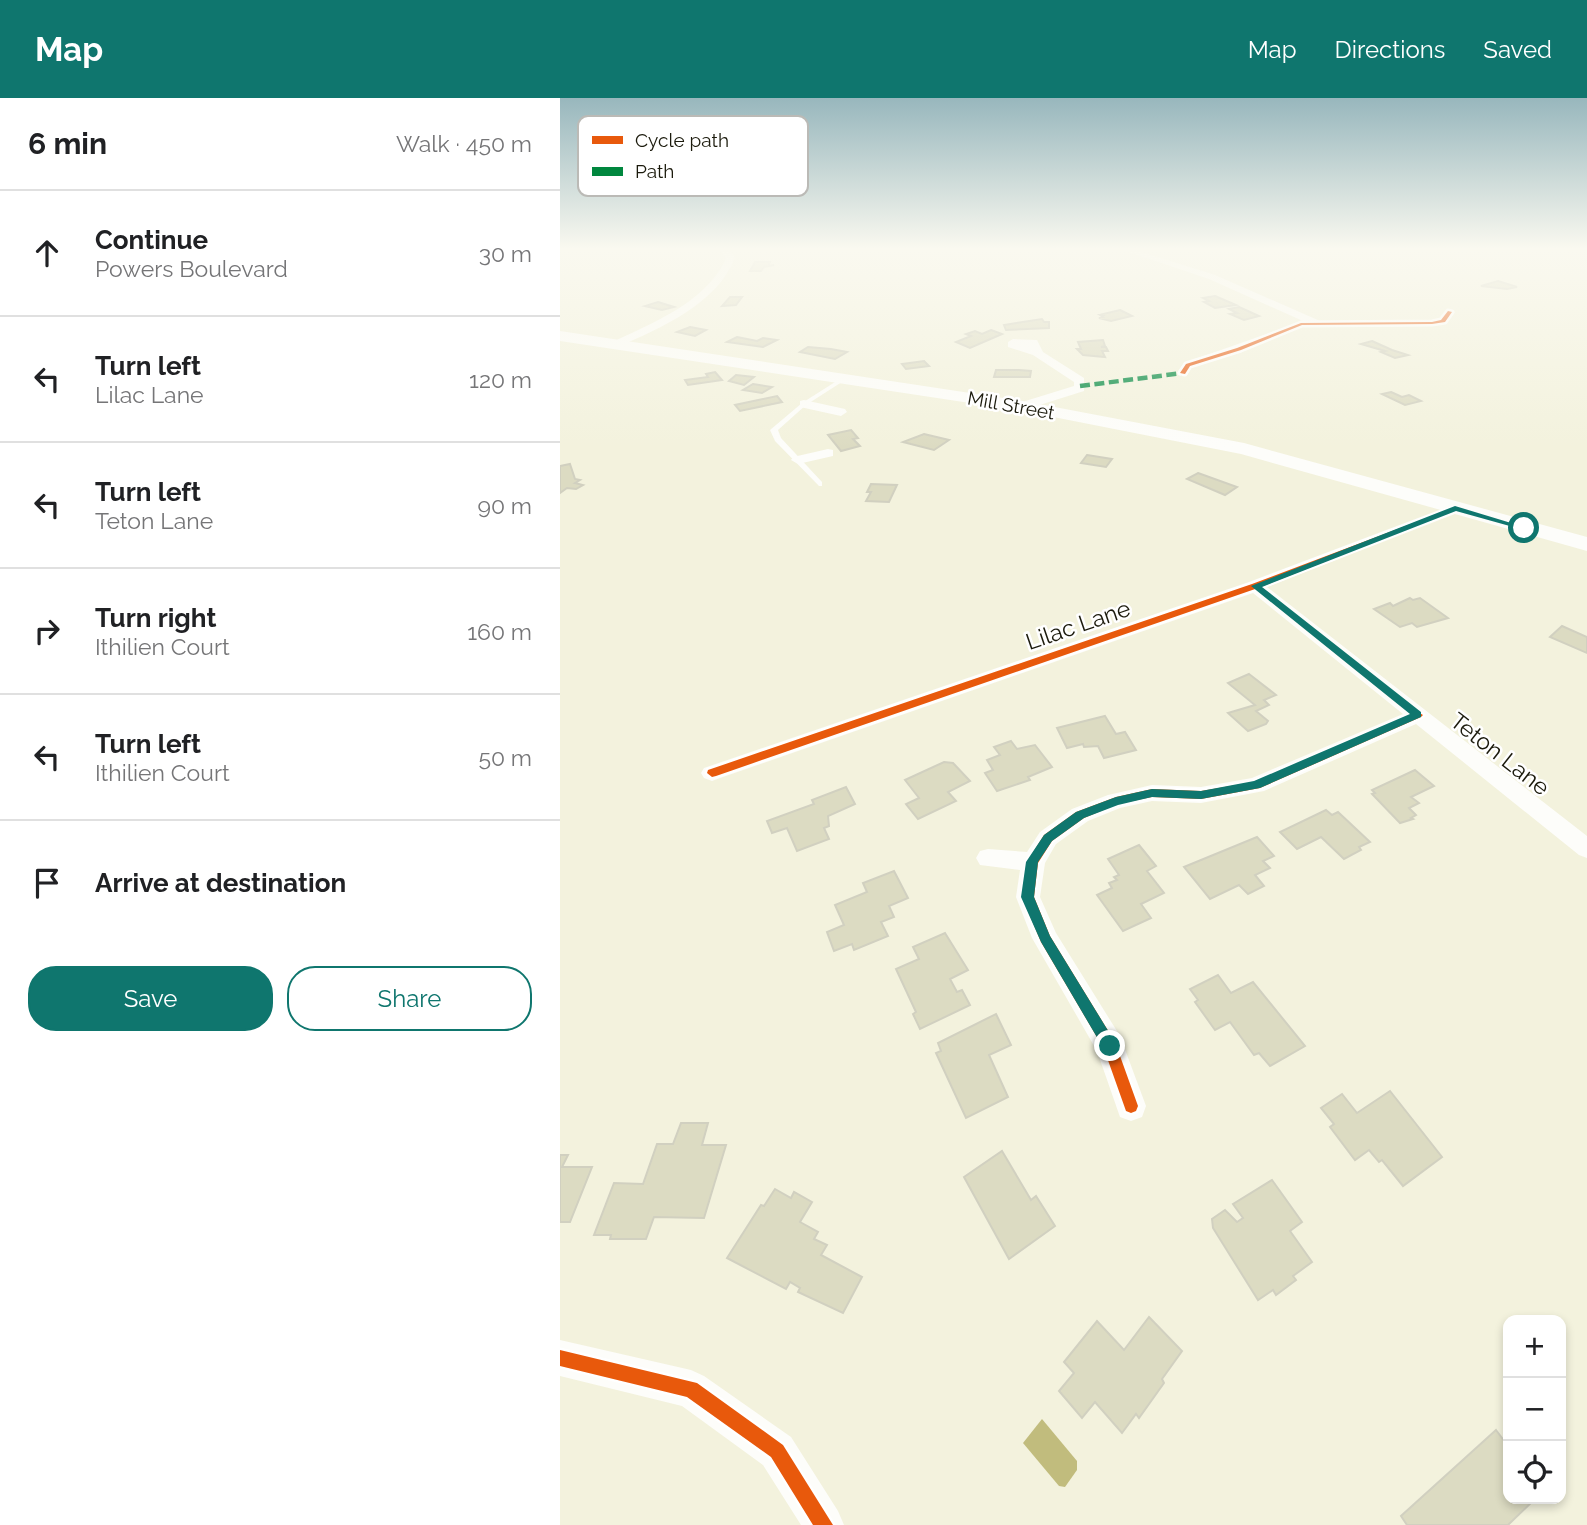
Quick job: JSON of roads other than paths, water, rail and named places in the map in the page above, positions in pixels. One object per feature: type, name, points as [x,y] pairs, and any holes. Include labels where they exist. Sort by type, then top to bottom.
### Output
[{"type":"main road","name":"Mill Street","points":[[560,336],[1023,406],[1244,449],[1587,544]]},
{"type":"street","points":[[614,345],[678,315]]},
{"type":"street","points":[[1297,315],[1316,323]]},
{"type":"street","points":[[1183,373],[1188,365],[1239,349],[1279,331],[1316,323],[1432,323],[1443,321],[1448,315]]},
{"type":"street","points":[[1023,406],[1080,388],[1080,381],[1037,353]]},
{"type":"street","points":[[799,399],[819,393]]},
{"type":"street","points":[[799,399],[841,412]]},
{"type":"street","points":[[798,460],[828,453]]},
{"type":"street","name":"Lilac Lane","points":[[712,773],[1255,586],[1455,509]]},
{"type":"street","name":"Teton Lane","points":[[1255,586],[1587,849]]},
{"type":"street","points":[[1132,1105],[1110,1046],[1045,938],[1028,897],[1032,862],[1048,838],[1080,815],[1152,793],[1201,795],[1256,785],[1418,715]]},
{"type":"street","points":[[988,858],[1032,862]]},
{"type":"street","points":[[560,1358],[691,1390],[777,1451],[824,1525]]},
{"type":"lane","points":[[819,393],[843,379]]},
{"type":"lane","points":[[799,399],[774,430],[778,439],[819,484]]}]
